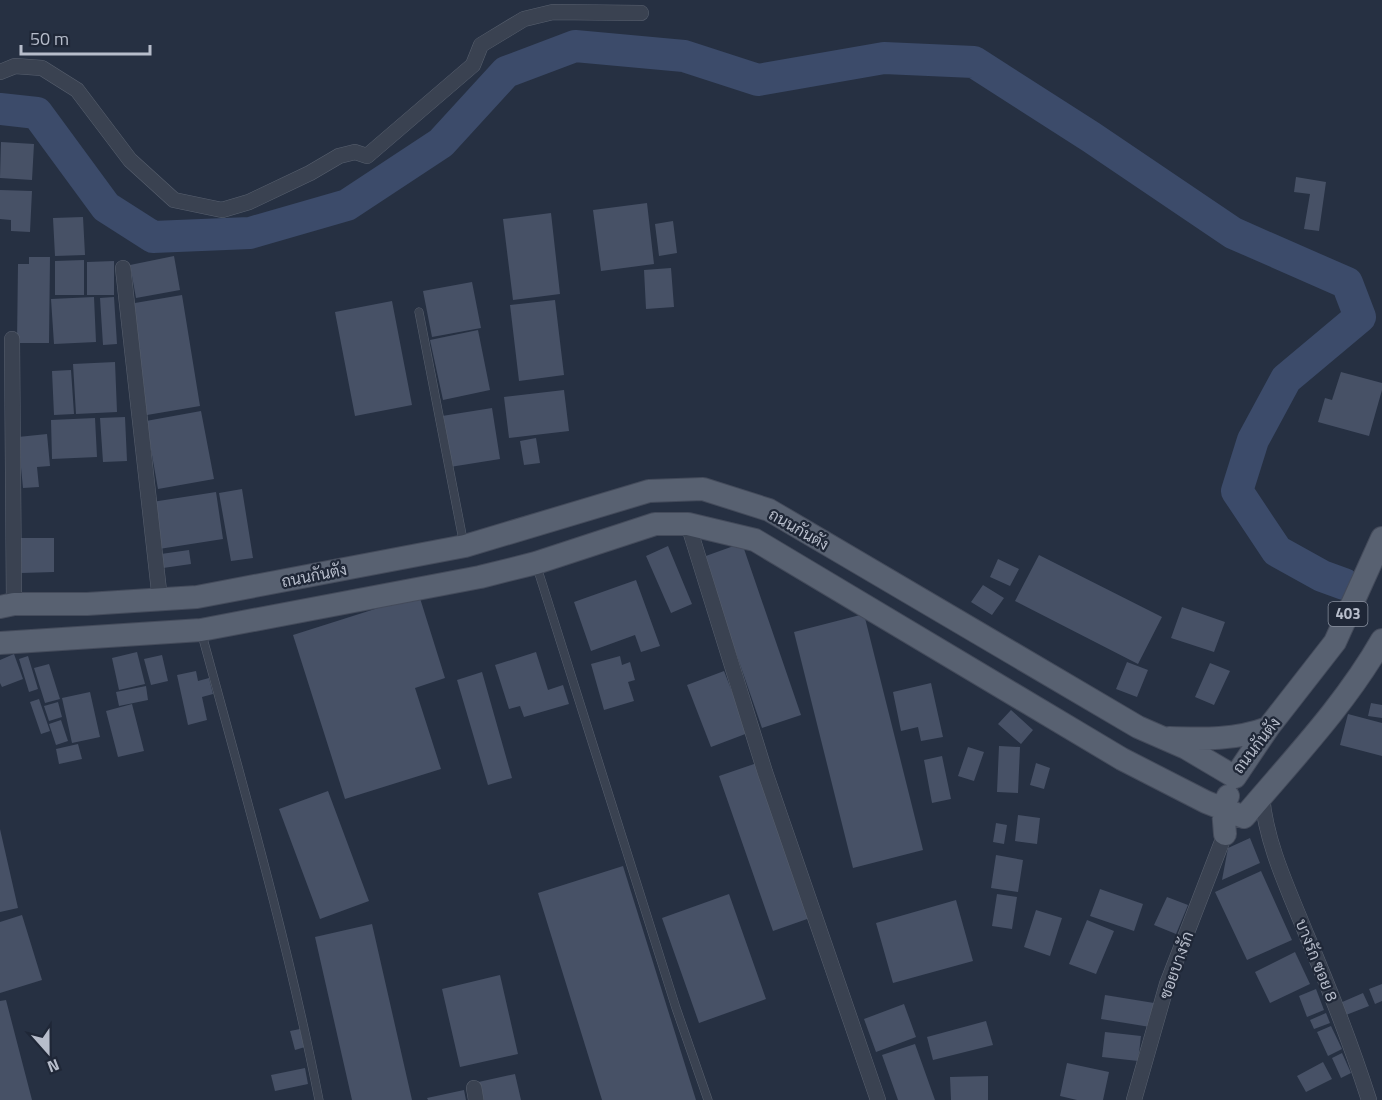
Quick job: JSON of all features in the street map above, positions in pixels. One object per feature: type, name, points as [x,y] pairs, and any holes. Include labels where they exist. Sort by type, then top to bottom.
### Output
[{"type":"main road","name":"ถนนกันตัง","points":[[7,605],[197,597],[465,546],[649,491],[704,489],[769,510],[1138,727],[1186,748],[1234,777],[1335,642],[1382,538]]},
{"type":"main road","points":[[722,532],[733,499]]},
{"type":"main road","name":"ถนนกันตัง","points":[[0,643],[201,630],[480,577],[536,563],[655,524],[688,524],[755,540],[1122,759],[1206,802],[1244,815]]},
{"type":"main road","points":[[408,557],[414,589]]},
{"type":"main road","points":[[116,602],[117,635]]},
{"type":"main road","name":"403","points":[[1262,796],[1334,711],[1368,665],[1382,640]]},
{"type":"main road","points":[[1122,759],[1138,727]]},
{"type":"main road","points":[[1161,738],[1203,739],[1248,736],[1269,728]]},
{"type":"main road","points":[[1225,834],[1262,796],[1234,777]]},
{"type":"main road","points":[[1234,777],[1244,815]]},
{"type":"street","points":[[0,72],[15,66],[42,68],[77,90],[130,160],[174,200],[222,210],[249,202],[310,173],[339,156],[355,152],[367,156],[473,65],[481,45],[524,19],[553,12],[641,13]]},
{"type":"street","points":[[123,268],[160,600]]},
{"type":"street","points":[[7,605],[12,339]]},
{"type":"street","points":[[688,524],[765,772],[878,1100]]},
{"type":"street","name":"บางรัก ซอย 8","points":[[1244,815],[1287,886],[1347,1035],[1370,1100]]},
{"type":"street","name":"ซอยบางรัก","points":[[1134,1100],[1167,984],[1225,834]]},
{"type":"lane","points":[[419,312],[465,546]]},
{"type":"lane","points":[[536,563],[676,1008],[708,1100]]},
{"type":"lane","points":[[201,630],[301,1015],[319,1100]]},
{"type":"building","points":[[1,142],[34,144],[32,180],[0,178]]},
{"type":"building","points":[[1296,177],[1326,182],[1319,231],[1304,229],[1310,194],[1294,192]]},
{"type":"building","points":[[0,190],[32,191],[30,232],[11,231],[11,220],[0,219]]},
{"type":"building","points":[[647,203],[654,264],[601,271],[593,210]]},
{"type":"building","points":[[551,213],[560,294],[513,300],[503,219]]},
{"type":"building","points":[[83,217],[85,255],[55,256],[53,218]]},
{"type":"building","points":[[673,221],[677,253],[659,256],[655,224]]},
{"type":"building","points":[[174,256],[180,290],[136,298],[130,265]]},
{"type":"building","points":[[29,257],[50,257],[49,343],[17,343],[18,264],[29,264]]},
{"type":"building","points":[[84,260],[84,295],[55,295],[55,261]]},
{"type":"building","points":[[114,261],[114,295],[87,295],[87,262]]},
{"type":"building","points":[[671,268],[674,307],[646,309],[644,270]]},
{"type":"building","points":[[472,282],[481,328],[432,337],[423,291]]},
{"type":"building","points":[[182,295],[200,406],[147,415],[129,304]]},
{"type":"building","points":[[94,297],[96,342],[54,344],[51,299]]},
{"type":"building","points":[[114,297],[117,344],[103,345],[100,298]]},
{"type":"building","points":[[555,300],[564,375],[519,381],[510,305]]},
{"type":"building","points":[[392,301],[412,405],[355,416],[335,312]]},
{"type":"building","points":[[478,330],[490,390],[443,400],[430,340]]},
{"type":"building","points":[[115,362],[117,412],[76,414],[73,364]]},
{"type":"building","points":[[71,370],[74,414],[54,415],[52,371]]},
{"type":"building","points":[[1341,372],[1382,383],[1369,436],[1318,422],[1325,398],[1332,400]]},
{"type":"building","points":[[564,390],[569,431],[509,438],[504,397]]},
{"type":"building","points":[[492,408],[500,459],[450,467],[442,416]]},
{"type":"building","points":[[201,411],[214,479],[158,489],[146,421]]},
{"type":"building","points":[[125,417],[127,461],[103,462],[100,418]]},
{"type":"building","points":[[95,418],[97,457],[52,459],[51,420]]},
{"type":"building","points":[[47,434],[50,466],[37,467],[39,487],[23,488],[18,437]]},
{"type":"building","points":[[536,438],[540,463],[524,465],[520,441]]},
{"type":"building","points":[[242,489],[253,558],[231,561],[219,493]]},
{"type":"building","points":[[216,492],[223,539],[159,549],[152,502]]},
{"type":"building","points":[[21,538],[54,538],[54,572],[21,573]]},
{"type":"building","points":[[742,543],[801,715],[762,728],[703,557]]},
{"type":"building","points":[[668,546],[692,604],[671,613],[646,556]]},
{"type":"building","points":[[189,550],[191,564],[163,568],[161,554]]},
{"type":"building","points":[[1039,555],[1162,617],[1138,664],[1015,601]]},
{"type":"building","points":[[998,559],[1019,569],[1010,586],[990,577]]},
{"type":"building","points":[[636,580],[660,646],[641,652],[635,635],[591,651],[574,602]]},
{"type":"building","points":[[983,585],[1004,598],[992,615],[971,602]]},
{"type":"building","points":[[419,595],[445,678],[415,688],[441,769],[345,799],[293,635]]},
{"type":"building","points":[[1182,607],[1225,622],[1214,652],[1171,638]]},
{"type":"building","points":[[864,614],[923,850],[853,868],[794,632]]},
{"type":"building","points":[[137,652],[145,684],[119,690],[112,658]]},
{"type":"building","points":[[536,652],[548,690],[563,685],[569,704],[524,717],[520,706],[509,709],[495,665]]},
{"type":"building","points":[[14,654],[23,679],[2,687],[0,660]]},
{"type":"building","points":[[162,655],[168,681],[151,685],[144,659]]},
{"type":"building","points":[[28,656],[38,689],[29,692],[19,659]]},
{"type":"building","points":[[620,656],[622,665],[630,662],[635,680],[628,682],[634,701],[604,710],[591,664]]},
{"type":"building","points":[[1127,662],[1148,670],[1137,697],[1116,689]]},
{"type":"building","points":[[1210,663],[1230,671],[1214,705],[1195,697]]},
{"type":"building","points":[[49,664],[60,699],[45,703],[34,668]]},
{"type":"building","points":[[196,671],[198,681],[209,678],[213,694],[202,697],[207,720],[188,725],[177,675]]},
{"type":"building","points":[[724,671],[748,733],[711,747],[687,685]]},
{"type":"building","points":[[482,672],[512,778],[488,785],[457,680]]},
{"type":"building","points":[[931,683],[943,737],[921,741],[918,727],[901,731],[893,692]]},
{"type":"building","points":[[146,686],[148,700],[119,706],[116,692]]},
{"type":"building","points":[[90,692],[100,737],[72,743],[62,698]]},
{"type":"building","points":[[39,699],[50,731],[41,734],[30,702]]},
{"type":"building","points":[[58,702],[62,717],[49,721],[44,706]]},
{"type":"building","points":[[1371,703],[1382,705],[1382,718],[1368,716]]},
{"type":"building","points":[[132,704],[144,751],[118,757],[106,711]]},
{"type":"building","points":[[1011,710],[1033,730],[1021,744],[998,724]]},
{"type":"building","points":[[1348,714],[1382,723],[1382,756],[1340,745]]},
{"type":"building","points":[[61,720],[68,741],[56,745],[49,724]]},
{"type":"building","points":[[78,744],[82,759],[59,764],[56,749]]},
{"type":"building","points":[[999,746],[1020,747],[1018,793],[997,792]]},
{"type":"building","points":[[968,747],[984,752],[974,781],[958,776]]},
{"type":"building","points":[[942,756],[951,799],[932,803],[924,760]]},
{"type":"building","points":[[757,763],[810,918],[773,931],[719,776]]},
{"type":"building","points":[[1036,763],[1050,768],[1044,789],[1030,785]]},
{"type":"building","points":[[328,791],[369,901],[320,919],[279,809]]},
{"type":"building","points":[[1018,815],[1040,818],[1037,844],[1015,841]]},
{"type":"building","points":[[996,823],[1007,825],[1004,844],[993,842]]},
{"type":"building","points":[[0,829],[18,908],[0,912]]},
{"type":"building","points":[[1250,838],[1260,863],[1222,880],[1228,848]]},
{"type":"building","points":[[996,855],[1023,860],[1018,892],[991,888]]},
{"type":"building","points":[[623,866],[696,1100],[602,1100],[538,893]]},
{"type":"building","points":[[1261,871],[1292,940],[1247,960],[1215,892]]},
{"type":"building","points":[[1100,889],[1143,904],[1134,931],[1090,916]]},
{"type":"building","points":[[729,894],[766,999],[699,1023],[662,918]]},
{"type":"building","points":[[997,894],[1017,897],[1012,929],[992,926]]},
{"type":"building","points":[[1167,897],[1188,905],[1176,934],[1154,925]]},
{"type":"building","points":[[956,900],[973,961],[893,983],[876,923]]},
{"type":"building","points":[[1036,910],[1062,918],[1050,956],[1024,947]]},
{"type":"building","points":[[22,915],[42,980],[0,993],[0,922]]},
{"type":"building","points":[[1087,920],[1114,931],[1096,974],[1069,964]]},
{"type":"building","points":[[372,924],[412,1100],[352,1100],[315,937]]},
{"type":"building","points":[[1295,952],[1310,984],[1270,1003],[1255,972]]},
{"type":"building","points":[[500,975],[518,1054],[460,1067],[442,989]]},
{"type":"building","points":[[1382,984],[1382,1001],[1375,1004],[1369,989]]},
{"type":"building","points":[[1316,989],[1324,1010],[1307,1017],[1299,996]]},
{"type":"building","points":[[1363,993],[1369,1006],[1346,1015],[1340,1003]]},
{"type":"building","points":[[1105,995],[1154,1003],[1150,1027],[1101,1019]]},
{"type":"building","points":[[6,1000],[32,1100],[0,1100],[0,1001]]},
{"type":"building","points":[[904,1004],[916,1037],[876,1052],[864,1019]]},
{"type":"building","points":[[1326,1013],[1330,1023],[1314,1029],[1310,1020]]},
{"type":"building","points":[[986,1021],[993,1045],[933,1060],[927,1037]]},
{"type":"building","points":[[1331,1026],[1342,1049],[1328,1056],[1317,1032]]},
{"type":"building","points":[[300,1029],[305,1047],[295,1050],[290,1031]]},
{"type":"building","points":[[1105,1032],[1141,1036],[1138,1061],[1102,1057]]},
{"type":"building","points":[[915,1044],[935,1100],[898,1100],[882,1055]]},
{"type":"building","points":[[1342,1053],[1351,1073],[1341,1078],[1332,1058]]},
{"type":"building","points":[[1323,1062],[1332,1079],[1306,1092],[1297,1076]]},
{"type":"building","points":[[1067,1063],[1109,1072],[1103,1100],[1077,1100],[1060,1096]]},
{"type":"building","points":[[305,1068],[308,1084],[275,1091],[271,1075]]},
{"type":"building","points":[[515,1074],[521,1100],[478,1100],[474,1083]]},
{"type":"building","points":[[988,1076],[988,1100],[951,1100],[950,1077]]},
{"type":"building","points":[[464,1090],[466,1100],[428,1100],[427,1098]]},
{"type":"waterway","points":[[0,109],[37,113],[106,207],[153,237],[250,233],[347,205],[441,143],[506,72],[575,46],[684,56],[758,80],[884,58],[974,62],[1091,137],[1233,233],[1347,283],[1360,317],[1286,379],[1253,440],[1237,491],[1277,551],[1322,576],[1344,584]]}]
